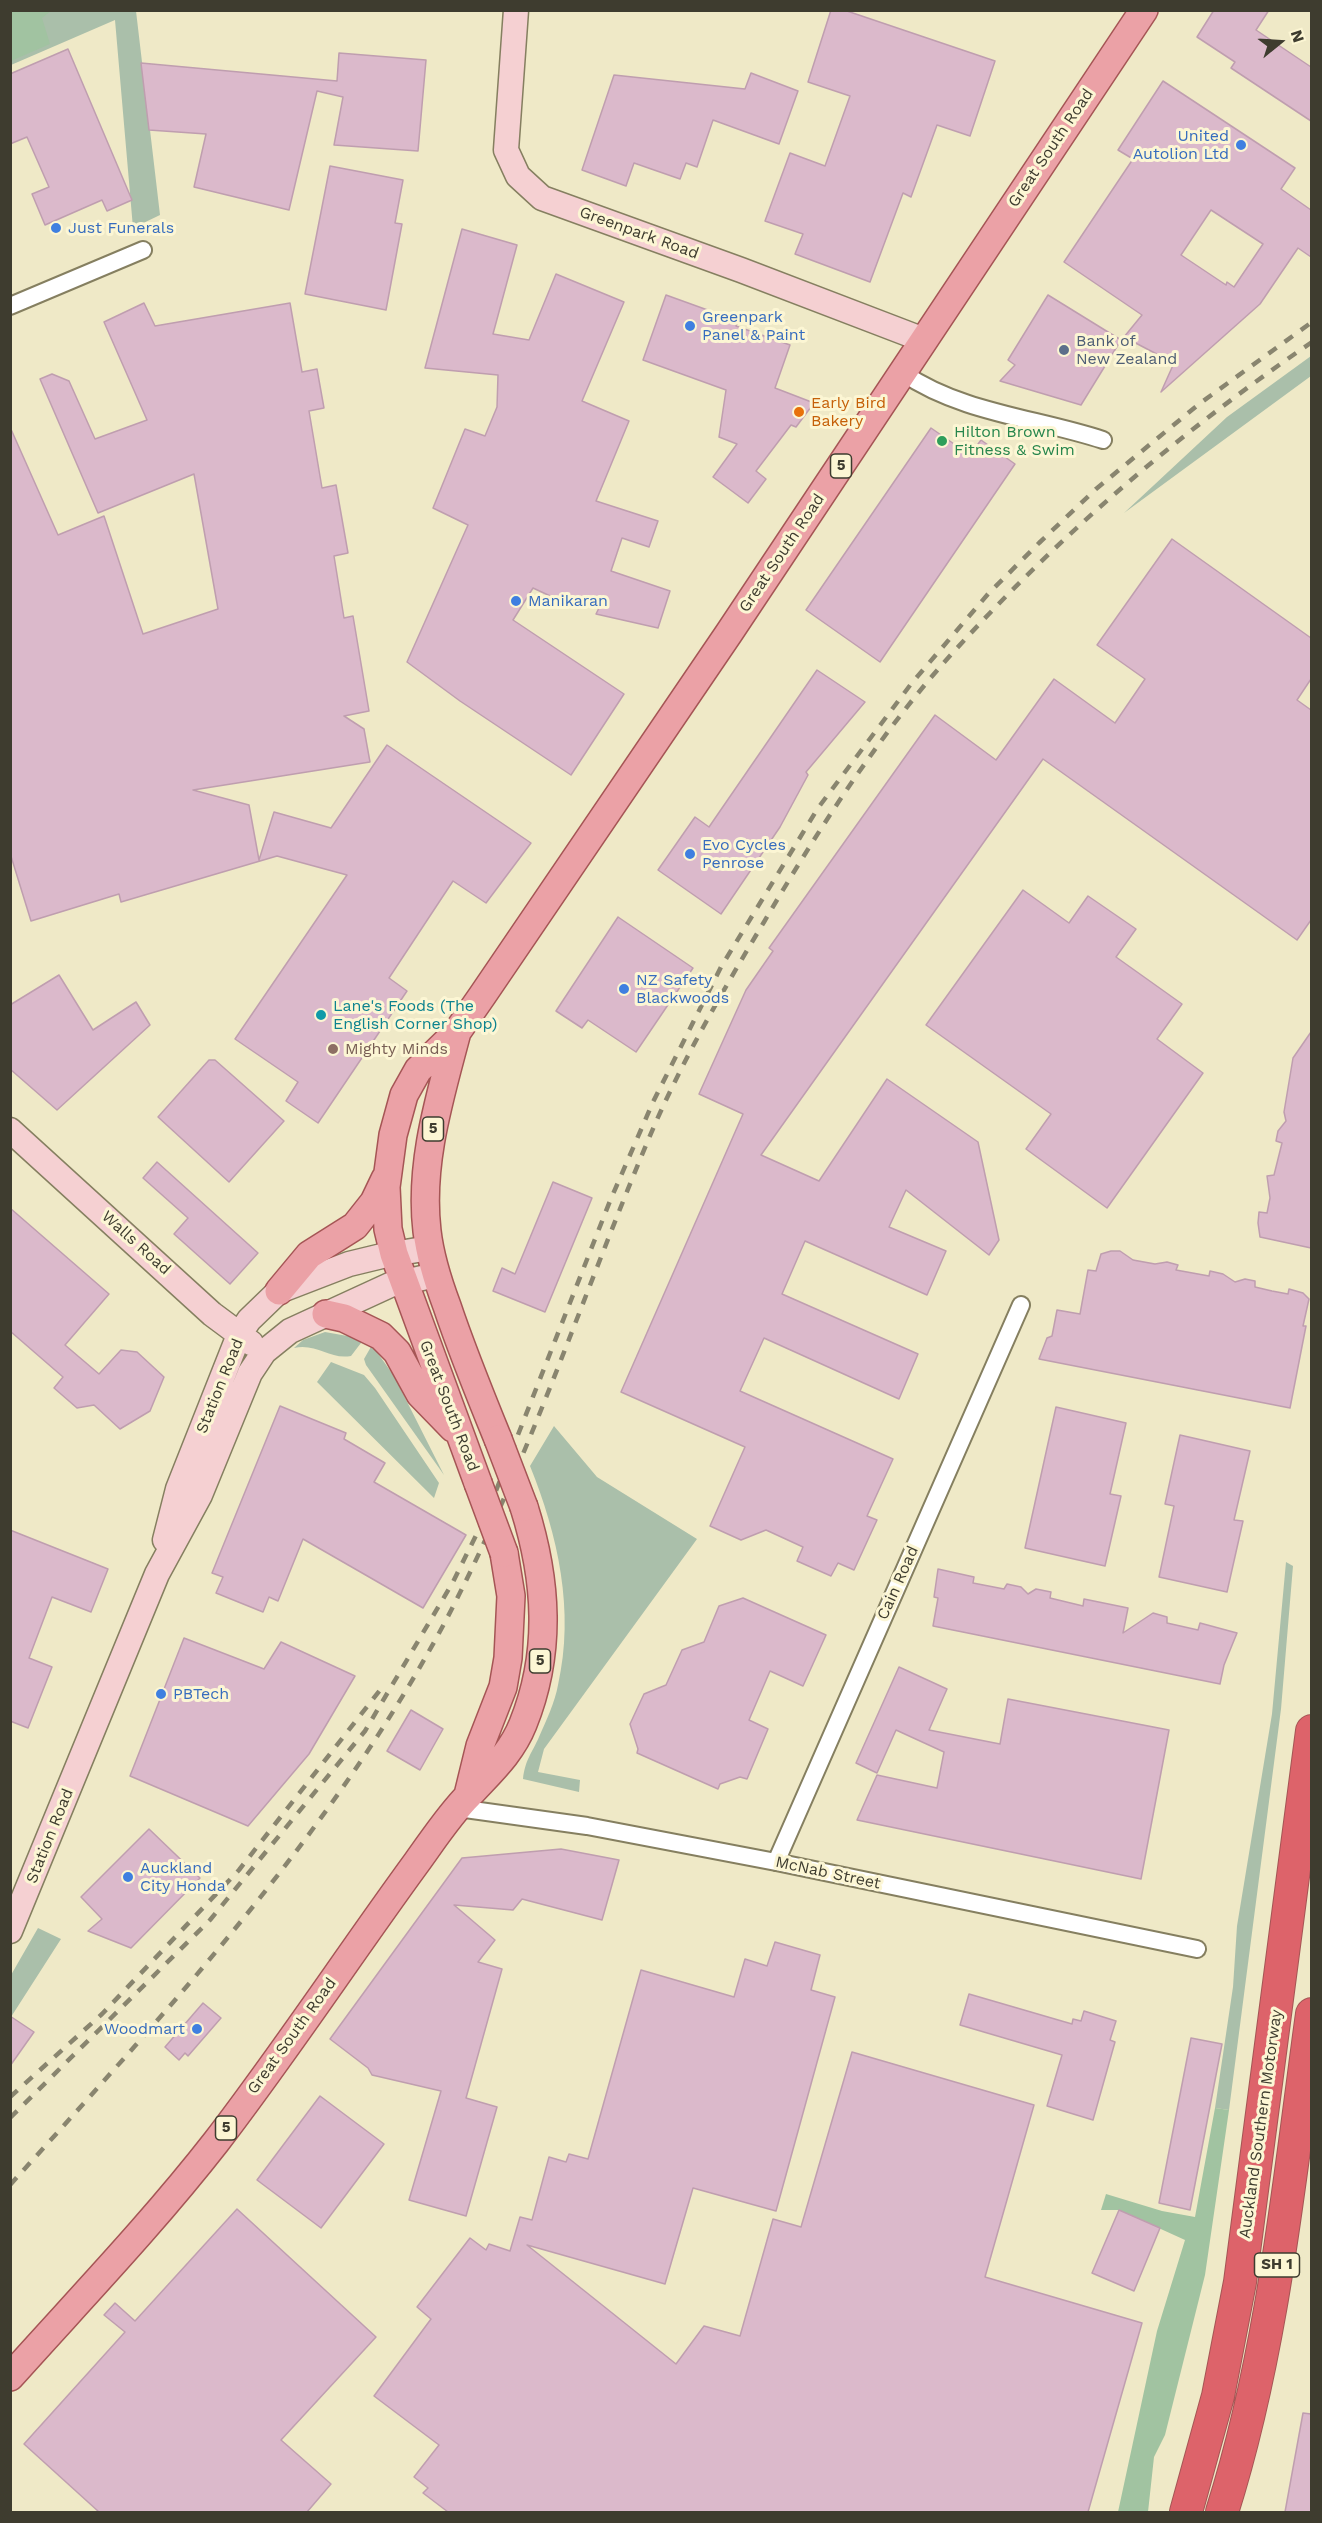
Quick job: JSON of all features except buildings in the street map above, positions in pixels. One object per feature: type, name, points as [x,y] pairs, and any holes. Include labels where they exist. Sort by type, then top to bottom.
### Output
[{"type":"highway","name":"Auckland Southern Motorway","points":[[1186,2512],[1218,2396],[1240,2282],[1311,1731]]},
{"type":"highway","name":"SH 1","points":[[1222,2512],[1250,2409],[1266,2331],[1279,2256],[1311,2014]]},
{"type":"main road","name":"Greenpark Road","points":[[516,10],[506,150],[518,176],[542,198],[741,270],[924,340]]},
{"type":"main road","name":"Great South Road","points":[[463,1802],[480,1746],[503,1687],[508,1658],[511,1596],[504,1552],[403,1281],[388,1229],[387,1176],[393,1135],[404,1095],[418,1070],[457,1032],[903,374],[1144,10]]},
{"type":"main road","name":"Great South Road","points":[[10,2378],[216,2141],[463,1802],[506,1756],[522,1727],[536,1682],[542,1643],[543,1590],[539,1562],[524,1507],[461,1348],[429,1248],[426,1206],[429,1145],[457,1032]]},
{"type":"main road","name":"Walls Road","points":[[10,1130],[212,1314],[264,1352]]},
{"type":"main road","points":[[279,1291],[309,1255],[355,1226],[374,1202],[387,1176]]},
{"type":"main road","name":"Station Road","points":[[157,1574],[178,1489],[239,1335],[249,1320],[279,1291],[349,1264],[429,1248]]},
{"type":"main road","name":"Station Road","points":[[10,1930],[157,1574],[200,1495],[250,1373],[264,1352],[290,1331],[403,1281],[436,1275]]},
{"type":"main road","points":[[326,1314],[366,1327],[381,1336],[397,1352],[420,1394],[460,1435]]},
{"type":"street","points":[[10,306],[143,250]]},
{"type":"street","points":[[903,374],[937,393],[965,404],[1103,440]]},
{"type":"street","name":"Cain Road","points":[[776,1862],[1021,1305]]},
{"type":"street","name":"McNab Street","points":[[463,1802],[776,1862],[1197,1949]]},
{"type":"green space","points":[[11,10],[51,11],[42,18],[50,44],[11,61]]},
{"type":"green space","points":[[11,11],[136,11],[160,215],[133,228],[115,20],[11,65]]},
{"type":"green space","points":[[1311,356],[1311,376],[1124,513],[1227,417]]},
{"type":"green space","points":[[325,1332],[364,1339],[351,1356],[336,1356],[310,1348],[294,1348],[303,1340]]},
{"type":"green space","points":[[372,1345],[394,1376],[444,1475],[366,1365],[364,1359]]},
{"type":"green space","points":[[331,1362],[364,1375],[375,1388],[439,1483],[434,1498],[317,1382]]},
{"type":"green space","points":[[554,1426],[597,1477],[697,1539],[544,1749],[538,1772],[580,1780],[579,1792],[523,1779],[527,1762],[555,1698],[563,1657],[565,1629],[561,1574],[549,1519],[530,1466]]},
{"type":"green space","points":[[1286,1562],[1293,1566],[1281,1709],[1229,2110],[1215,2108],[1233,1987],[1237,1926],[1272,1714]]},
{"type":"green space","points":[[38,1928],[61,1939],[11,2017],[11,1975]]},
{"type":"green space","points":[[1215,2108],[1229,2110],[1205,2275],[1165,2435],[1154,2457],[1148,2512],[1118,2512],[1157,2331],[1185,2240],[1119,2210],[1101,2210],[1106,2194],[1162,2211],[1195,2217]]},
{"type":"railway","points":[[10,2118],[210,1920],[365,1731],[453,1582],[488,1511],[610,1201],[653,1102],[721,967],[818,808],[911,684],[988,594],[1039,543],[1096,489],[1199,404],[1312,322]]},
{"type":"railway","points":[[10,2185],[188,1985],[245,1916],[352,1774],[401,1699],[445,1622],[503,1500],[530,1438],[629,1186],[680,1072],[784,888],[873,752],[897,719],[948,658],[1032,570],[1120,489],[1166,451],[1312,342]]},
{"type":"railway","points":[[10,2097],[102,2014],[239,1870],[384,1685]]},
{"type":"place","name":"United Autolion Ltd","points":[[1241,145]]},
{"type":"place","name":"Just Funerals","points":[[56,228]]},
{"type":"place","name":"Greenpark Panel & Paint","points":[[690,326]]},
{"type":"place","name":"Bank of New Zealand","points":[[1064,350]]},
{"type":"place","name":"Early Bird Bakery","points":[[799,412]]},
{"type":"place","name":"Hilton Brown Fitness & Swim","points":[[942,441]]},
{"type":"place","name":"Manikaran","points":[[516,601]]},
{"type":"place","name":"Evo Cycles Penrose","points":[[690,854]]},
{"type":"place","name":"NZ Safety Blackwoods","points":[[624,989]]},
{"type":"place","name":"Lane's Foods (The English Corner Shop)","points":[[321,1015]]},
{"type":"place","name":"Mighty Minds","points":[[333,1049]]},
{"type":"place","name":"PBTech","points":[[161,1694]]},
{"type":"place","name":"Auckland City Honda","points":[[128,1877]]},
{"type":"place","name":"Woodmart","points":[[197,2029]]}]
